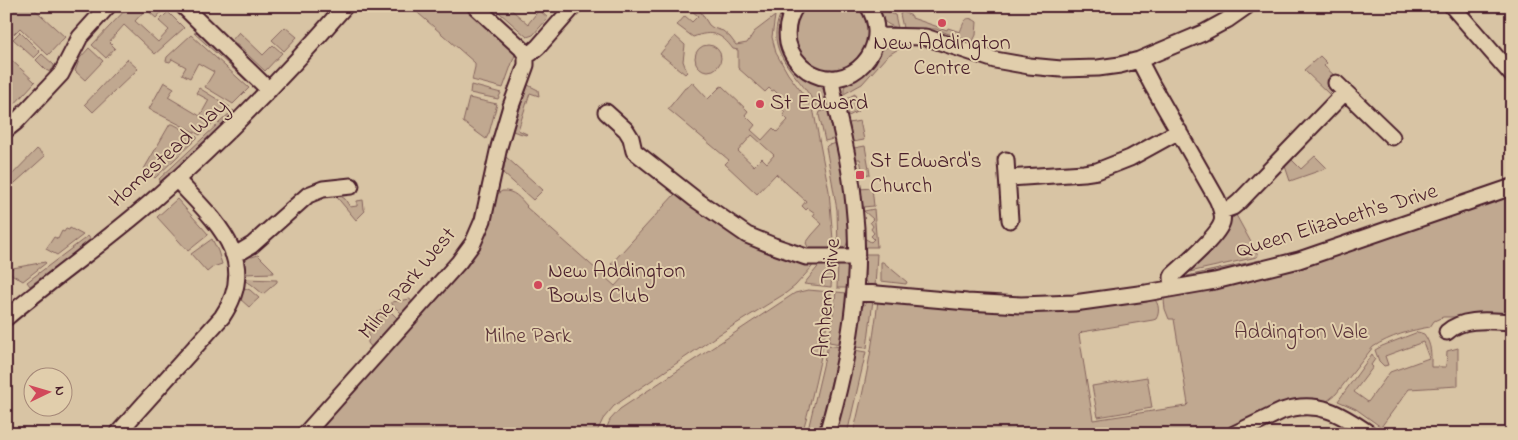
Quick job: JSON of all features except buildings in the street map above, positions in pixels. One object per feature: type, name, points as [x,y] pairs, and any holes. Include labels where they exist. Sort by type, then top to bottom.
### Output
[{"type":"street","points":[[6,130],[16,122],[61,74],[80,37],[108,6]]},
{"type":"street","points":[[183,6],[270,90]]},
{"type":"street","name":"Homestead Way","points":[[6,318],[150,203],[224,136],[270,90],[345,6]]},
{"type":"street","points":[[475,6],[521,48],[526,55],[538,47],[574,6]]},
{"type":"street","points":[[792,7],[787,34],[793,55],[806,69],[818,75],[831,78],[851,73],[862,65],[871,54],[876,36],[875,23],[868,6]]},
{"type":"street","points":[[876,36],[925,37],[995,60],[1044,68],[1098,68],[1139,60],[1206,31],[1248,6]]},
{"type":"street","points":[[1452,6],[1512,74]]},
{"type":"street","name":"Milne Park West","points":[[305,434],[459,262],[473,243],[486,210],[498,147],[526,65],[526,55]]},
{"type":"street","name":"Queen Elizabeth's Drive","points":[[1139,60],[1222,210],[1222,221],[1216,231],[1173,275],[1173,288]]},
{"type":"street","name":"Arnhem Drive","points":[[827,434],[846,351],[855,292],[857,256],[853,193],[831,78]]},
{"type":"street","points":[[1222,210],[1233,207],[1239,202],[1340,88],[1392,137]]},
{"type":"street","points":[[606,112],[626,130],[631,138],[634,151],[694,199],[747,235],[806,257],[857,256]]},
{"type":"street","points":[[1008,178],[1097,171],[1130,158],[1178,131]]},
{"type":"street","points":[[1006,160],[1010,220]]},
{"type":"street","points":[[117,434],[210,330],[227,308],[234,295],[237,280],[236,269],[229,244],[221,229],[176,179]]},
{"type":"street","points":[[232,254],[252,245],[308,195],[323,189],[351,186]]},
{"type":"street","name":"Queen Elizabeth's Drive","points":[[855,292],[986,304],[1035,305],[1089,301],[1173,288],[1225,278],[1314,256],[1512,187]]},
{"type":"street","points":[[1447,332],[1454,326],[1465,323],[1512,322]]},
{"type":"street","points":[[1234,434],[1290,408],[1309,406],[1336,412],[1370,434]]},
{"type":"green space","points":[[11,6],[31,6],[65,37],[48,55],[20,28],[11,37],[6,33],[6,11]]},
{"type":"green space","points":[[129,6],[161,6],[164,9],[156,18],[146,9],[135,21],[158,42],[169,30],[159,21],[168,12],[184,28],[155,54],[124,25],[109,42],[115,48],[106,58],[92,45]]},
{"type":"green space","points":[[410,6],[466,6],[516,52],[503,88],[472,80],[475,63]]},
{"type":"green space","points":[[492,6],[507,6],[528,24],[539,10],[548,18],[533,35],[527,37]]},
{"type":"green space","points":[[692,6],[697,6],[709,25],[723,31],[736,45],[747,43],[754,32],[775,16],[772,37],[776,53],[814,113],[829,191],[832,249],[809,249],[806,243],[822,224],[813,216],[815,213],[808,208],[806,210],[802,206],[806,201],[776,174],[757,194],[725,164],[729,160],[668,109],[692,82],[708,99],[722,86],[748,111],[745,115],[755,125],[751,130],[762,140],[773,128],[777,132],[788,120],[783,115],[785,112],[779,107],[777,108],[782,101],[779,98],[780,96],[769,88],[765,92],[738,68],[738,50],[733,49],[724,39],[716,34],[693,37],[677,25],[685,16],[692,22],[698,16],[691,10]],"holes":[[[752,135],[774,155],[767,163],[762,158],[754,166],[738,151]]]},
{"type":"green space","points":[[808,6],[860,6],[862,8],[869,24],[869,34],[863,51],[850,64],[834,71],[826,71],[815,67],[801,55],[795,43],[794,27],[801,12]]},
{"type":"green space","points":[[877,6],[884,6],[889,13],[895,15],[898,28],[884,21],[879,14]]},
{"type":"green space","points":[[903,12],[912,16],[912,18],[947,30],[948,28],[960,32],[966,20],[970,18],[977,22],[976,35],[973,41],[970,42],[936,29],[906,29],[903,28],[900,14]]},
{"type":"green space","points":[[781,13],[782,25],[827,98],[829,104],[817,110],[804,87],[780,54],[776,42],[776,28]]},
{"type":"green space","points":[[285,27],[297,37],[284,51],[272,40]]},
{"type":"green space","points":[[20,32],[40,52],[34,58],[13,39]]},
{"type":"green space","points":[[198,32],[253,83],[251,85],[194,33]]},
{"type":"green space","points":[[239,32],[263,55],[273,45],[282,53],[265,71],[232,40]]},
{"type":"green space","points":[[191,35],[249,88],[233,104],[205,87],[214,72],[198,63],[190,78],[182,74],[186,67],[172,59],[170,62],[166,61],[167,57]]},
{"type":"green space","points":[[675,36],[685,45],[683,61],[687,72],[685,74],[660,54]]},
{"type":"green space","points":[[708,45],[718,48],[721,58],[718,68],[708,71],[698,68],[695,58],[698,48]]},
{"type":"green space","points":[[900,45],[900,48],[887,56],[862,84],[844,94],[847,81],[883,49],[889,46]]},
{"type":"green space","points":[[89,48],[103,61],[85,80],[75,71],[80,58]]},
{"type":"green space","points":[[42,54],[54,65],[50,72],[36,60]]},
{"type":"green space","points":[[6,55],[35,82],[12,107],[6,102]]},
{"type":"green space","points":[[1320,56],[1327,63],[1324,66],[1336,77],[1328,85],[1331,89],[1330,95],[1304,70]]},
{"type":"green space","points":[[127,59],[138,69],[93,112],[85,104]]},
{"type":"green space","points":[[164,82],[174,88],[168,97],[200,116],[209,100],[196,93],[199,88],[230,107],[200,135],[149,109]]},
{"type":"green space","points":[[471,85],[501,93],[498,99],[470,93]]},
{"type":"green space","points":[[528,85],[538,90],[539,96],[530,93],[518,130],[526,135],[512,131]]},
{"type":"green space","points":[[855,94],[858,111],[847,117],[845,106],[849,105],[849,97]]},
{"type":"green space","points":[[469,98],[497,104],[486,139],[463,122]]},
{"type":"green space","points":[[830,109],[837,138],[825,141],[819,115],[820,112]]},
{"type":"green space","points":[[233,110],[236,113],[161,182],[159,179]]},
{"type":"green space","points":[[860,121],[864,140],[853,142],[849,123]]},
{"type":"green space","points":[[170,124],[197,138],[155,178],[144,169]]},
{"type":"green space","points":[[838,143],[849,225],[846,246],[843,248],[838,248],[837,210],[826,147]]},
{"type":"green space","points":[[865,146],[870,174],[863,175],[860,159],[856,159],[854,148]]},
{"type":"green space","points":[[37,149],[45,156],[6,191],[6,181]]},
{"type":"green space","points":[[1315,156],[1327,168],[1290,181],[1284,163],[1290,158],[1301,169]]},
{"type":"green space","points":[[506,157],[543,190],[533,200],[503,173]]},
{"type":"green space","points":[[872,188],[874,206],[863,207],[860,189]]},
{"type":"green space","name":"Milne Park","points":[[502,191],[513,193],[519,197],[526,207],[615,286],[624,276],[611,264],[675,194],[812,264],[812,267],[786,293],[715,337],[614,406],[603,419],[596,434],[312,434],[428,303],[496,195]]},
{"type":"green space","points":[[335,192],[345,199],[350,207],[357,206],[357,201],[363,200],[365,211],[356,220],[335,195]]},
{"type":"green space","name":"Addington Vale","points":[[1512,194],[1512,317],[1443,317],[1434,321],[1430,327],[1386,340],[1373,347],[1336,394],[1326,402],[1278,408],[1223,434],[853,434],[868,368],[878,300],[1154,299],[1158,308],[1156,319],[1082,332],[1079,335],[1093,420],[1186,406],[1188,404],[1174,319],[1169,319],[1165,309],[1164,300],[1167,296]]},
{"type":"green space","points":[[177,199],[208,234],[188,251],[157,217]]},
{"type":"green space","points":[[874,209],[877,247],[865,247],[864,238],[871,242],[874,239],[871,236],[874,233],[870,222],[873,219],[864,211]]},
{"type":"green space","points":[[1236,215],[1258,255],[1257,257],[1185,273],[1230,216],[1233,218]]},
{"type":"green space","points":[[70,228],[83,235],[57,255],[46,249],[54,237],[58,239],[62,231],[64,232]]},
{"type":"green space","points":[[88,236],[91,240],[30,286],[27,282]]},
{"type":"green space","points":[[212,239],[222,264],[213,267],[207,272],[191,254]]},
{"type":"green space","points":[[865,254],[877,254],[875,287],[869,286],[865,281]]},
{"type":"green space","points":[[245,255],[252,257],[258,255],[274,273],[242,273],[242,258]]},
{"type":"green space","points":[[1260,260],[1261,263],[1193,278],[1187,276]]},
{"type":"green space","points":[[45,262],[23,281],[8,272],[13,268]]},
{"type":"green space","points":[[833,262],[831,287],[804,284],[821,263]]},
{"type":"green space","points":[[838,262],[848,269],[848,288],[837,288]]},
{"type":"green space","points":[[881,262],[907,282],[906,284],[881,281]]},
{"type":"green space","points":[[243,279],[277,280],[277,282],[263,294]]},
{"type":"green space","points":[[242,287],[250,290],[259,298],[249,307],[239,298]]},
{"type":"green space","points":[[808,290],[831,292],[820,363],[802,434],[604,434],[610,420],[620,409],[795,293]]},
{"type":"green space","points":[[836,292],[847,293],[840,344],[829,342]]},
{"type":"green space","points":[[410,299],[413,304],[403,315],[392,304],[392,302]]},
{"type":"green space","points":[[873,300],[867,348],[855,347],[861,309],[867,301]]},
{"type":"green space","points":[[383,309],[389,310],[399,320],[373,349],[368,343],[369,328],[375,316]]},
{"type":"green space","points":[[1418,332],[1424,334],[1428,342],[1431,367],[1446,367],[1447,351],[1458,348],[1458,386],[1409,389],[1381,427],[1356,409],[1338,401],[1372,354],[1375,359],[1371,365],[1373,367],[1354,392],[1368,402],[1390,372],[1429,358],[1423,342],[1385,356],[1388,365],[1384,366],[1379,361],[1375,350]]},
{"type":"green space","points":[[828,345],[840,347],[818,434],[807,434]]},
{"type":"green space","points":[[854,350],[866,352],[847,434],[835,434]]},
{"type":"green space","points":[[1147,377],[1152,408],[1098,417],[1092,386]]},
{"type":"place","name":"New Addington Centre","points":[[942,23]]},
{"type":"place","name":"St Edward","points":[[760,104]]},
{"type":"place","name":"St Edward's Church","points":[[860,175]]},
{"type":"place","name":"New Addington Bowls Club","points":[[538,285]]}]
